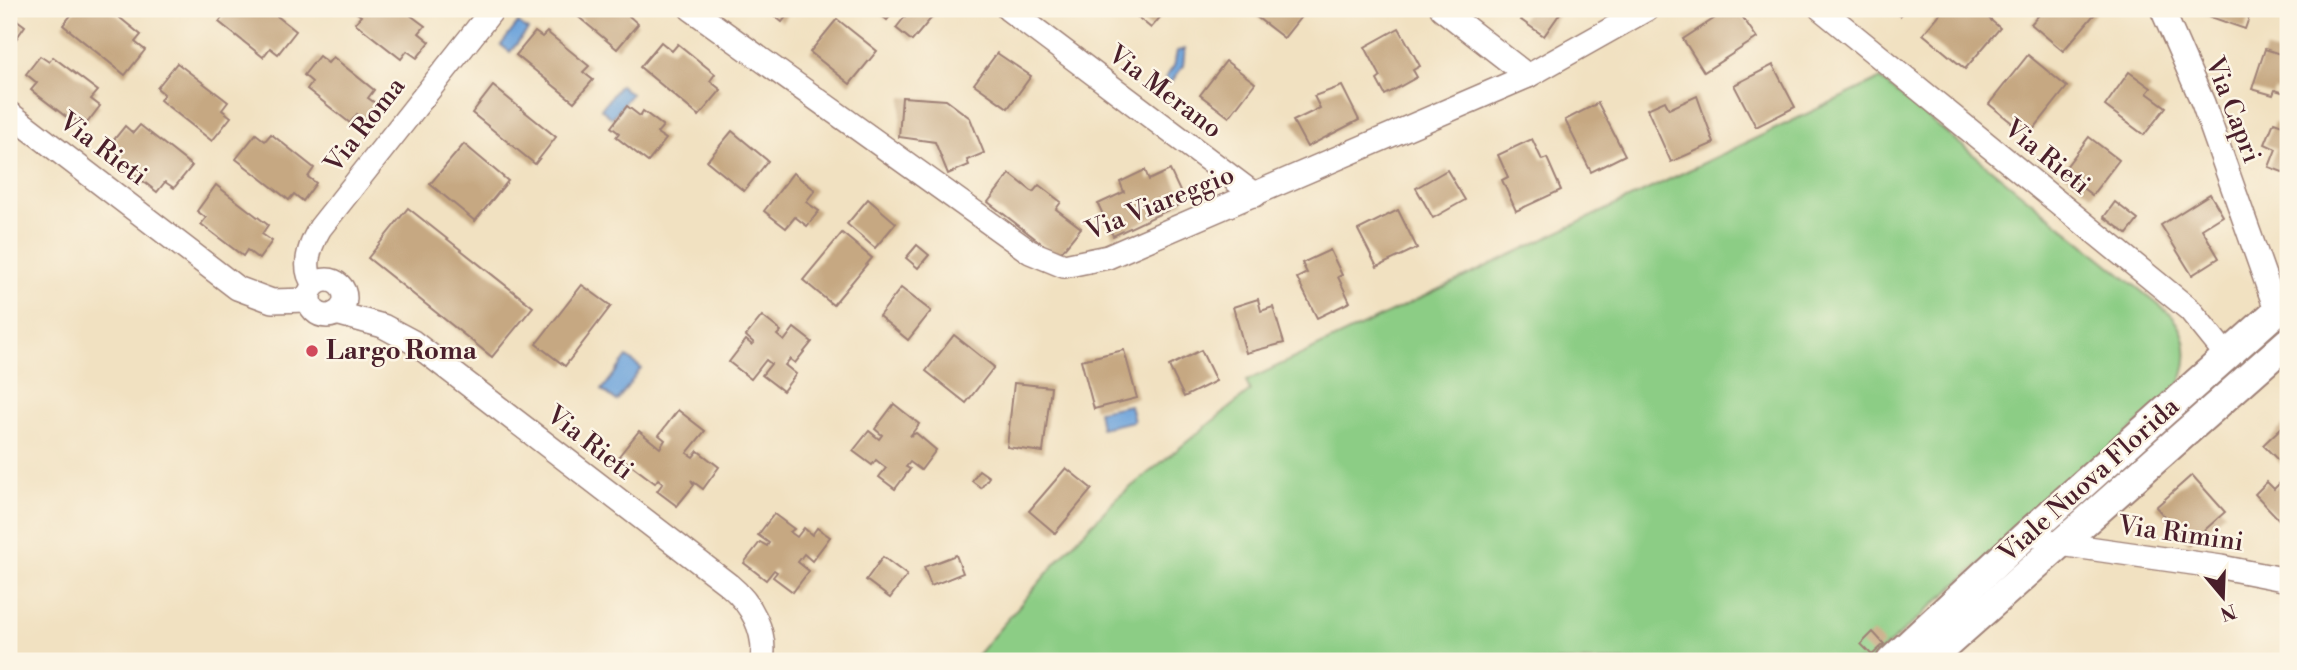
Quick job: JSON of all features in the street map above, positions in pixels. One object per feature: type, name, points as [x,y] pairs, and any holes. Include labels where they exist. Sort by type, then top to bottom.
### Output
[{"type":"street","name":"Via Roma","points":[[311,292],[308,260],[320,228],[493,9]]},
{"type":"street","name":"Via Viareggio","points":[[691,9],[1030,253],[1051,263],[1072,266],[1094,262],[1255,195],[1528,76],[1647,9]]},
{"type":"street","name":"Via Merano","points":[[1008,9],[1255,195]]},
{"type":"street","points":[[1442,9],[1528,76]]},
{"type":"street","name":"Via Rieti","points":[[1821,9],[2190,310],[2228,357]]},
{"type":"street","name":"Via Capri","points":[[2162,9],[2203,103],[2283,306]]},
{"type":"street","name":"Via Rieti","points":[[9,113],[237,288],[272,301],[311,292]]},
{"type":"street","points":[[331,280],[341,286],[345,298],[336,313],[319,314],[311,292],[331,280]]},
{"type":"street","name":"Viale Nuova Florida","points":[[1892,661],[2023,538],[2283,306]]},
{"type":"street","name":"Via Rieti","points":[[336,313],[383,326],[413,342],[729,585],[743,598],[755,617],[762,637],[762,661]]},
{"type":"street","name":"Viale Nuova Florida","points":[[1928,661],[2288,342]]},
{"type":"street","name":"Via Rimini","points":[[2023,538],[2221,567],[2288,580]]},
{"type":"green space","points":[[1880,79],[2171,315],[2182,333],[2186,363],[2180,383],[2174,392],[1870,661],[972,661],[1067,550],[1116,499],[1250,391],[1246,381]]},
{"type":"water","points":[[518,23],[528,30],[510,52],[501,45]]},
{"type":"water","points":[[1185,49],[1183,66],[1170,84],[1166,77],[1174,66],[1177,51]]},
{"type":"water","points":[[620,85],[631,94],[612,118],[601,109]]},
{"type":"water","points":[[627,357],[641,368],[617,401],[602,390]]},
{"type":"water","points":[[1130,405],[1134,421],[1101,428],[1098,411]]},
{"type":"building","points":[[76,9],[109,9],[141,35],[135,42],[145,50],[125,75],[63,25]]},
{"type":"building","points":[[219,9],[268,9],[296,31],[278,54],[270,48],[263,57],[219,22],[225,14]]},
{"type":"building","points":[[352,9],[402,9],[425,26],[419,33],[430,42],[417,58],[407,51],[401,59],[355,23],[361,16]]},
{"type":"building","points":[[569,9],[629,9],[633,12],[629,16],[638,24],[617,49]]},
{"type":"building","points":[[766,9],[792,9],[782,22]]},
{"type":"building","points":[[874,9],[896,9],[887,20]]},
{"type":"building","points":[[911,9],[939,9],[912,41],[896,28]]},
{"type":"building","points":[[1128,9],[1167,9],[1151,28]]},
{"type":"building","points":[[1259,9],[1307,9],[1284,38],[1254,15]]},
{"type":"building","points":[[1529,9],[1563,9],[1544,36],[1521,20]]},
{"type":"building","points":[[1729,9],[1737,9],[1757,38],[1704,72],[1683,39]]},
{"type":"building","points":[[1890,9],[1906,9],[1900,16]]},
{"type":"building","points":[[1944,9],[1978,9],[2000,28],[1965,69],[1923,34]]},
{"type":"building","points":[[2044,9],[2099,9],[2063,51],[2031,24]]},
{"type":"building","points":[[2207,9],[2252,9],[2245,29],[2205,15]]},
{"type":"building","points":[[9,14],[25,26],[9,49]]},
{"type":"building","points":[[837,19],[877,51],[850,84],[810,52]]},
{"type":"building","points":[[1399,28],[1420,66],[1413,70],[1417,77],[1385,95],[1377,80],[1381,77],[1365,47]]},
{"type":"building","points":[[535,32],[542,37],[547,32],[589,66],[583,72],[593,80],[574,102],[516,55]]},
{"type":"building","points":[[661,42],[672,51],[678,44],[715,74],[710,81],[721,90],[699,116],[640,67]]},
{"type":"building","points":[[2283,45],[2288,47],[2288,94],[2275,90],[2273,95],[2252,89],[2265,49],[2280,54]]},
{"type":"building","points":[[997,53],[1031,76],[1008,108],[974,84]]},
{"type":"building","points":[[2028,55],[2067,87],[2028,136],[1989,104]]},
{"type":"building","points":[[40,56],[49,62],[53,57],[98,91],[91,99],[100,106],[87,123],[78,116],[73,122],[31,90],[37,83],[26,74]]},
{"type":"building","points":[[319,56],[328,63],[333,57],[374,90],[368,98],[378,105],[365,121],[357,114],[350,123],[307,89],[312,82],[304,75]]},
{"type":"building","points":[[1226,61],[1255,83],[1229,117],[1200,95]]},
{"type":"building","points":[[177,63],[228,102],[222,110],[231,117],[212,141],[160,100],[164,94],[157,88]]},
{"type":"building","points":[[1773,65],[1795,107],[1756,127],[1734,85]]},
{"type":"building","points":[[2129,72],[2151,88],[2147,93],[2166,107],[2144,135],[2105,106]]},
{"type":"building","points":[[493,86],[556,137],[535,164],[472,113]]},
{"type":"building","points":[[1342,86],[1359,120],[1307,147],[1293,121],[1320,108],[1314,96]]},
{"type":"building","points":[[1697,96],[1714,143],[1671,162],[1647,109],[1665,101],[1669,109]]},
{"type":"building","points":[[902,97],[946,100],[970,118],[984,153],[967,160],[969,165],[948,174],[935,142],[899,137]]},
{"type":"building","points":[[1598,103],[1625,155],[1591,172],[1565,120]]},
{"type":"building","points":[[627,106],[640,116],[643,111],[663,126],[657,133],[666,139],[648,162],[616,137],[619,133],[611,127]]},
{"type":"building","points":[[2274,122],[2288,127],[2288,174],[2269,167],[2276,149],[2265,144]]},
{"type":"building","points":[[140,125],[192,166],[174,188],[165,182],[157,192],[116,160],[123,151],[112,142],[125,126],[133,133]]},
{"type":"building","points":[[732,131],[768,161],[744,191],[707,161]]},
{"type":"building","points":[[256,134],[265,141],[271,134],[314,168],[308,177],[316,183],[303,201],[294,194],[289,200],[236,159]]},
{"type":"building","points":[[2089,137],[2119,160],[2092,195],[2062,172]]},
{"type":"building","points":[[1532,139],[1542,160],[1547,158],[1561,190],[1516,211],[1502,180],[1508,177],[1498,155]]},
{"type":"building","points":[[464,144],[508,181],[475,221],[430,184]]},
{"type":"building","points":[[1145,170],[1149,180],[1170,170],[1185,202],[1113,236],[1098,204],[1124,192],[1120,182]]},
{"type":"building","points":[[1447,170],[1465,200],[1433,218],[1416,188]]},
{"type":"building","points":[[793,173],[815,190],[806,202],[819,211],[807,226],[795,217],[786,228],[764,211]]},
{"type":"building","points":[[1010,174],[1033,192],[1039,185],[1061,202],[1056,209],[1081,228],[1058,256],[988,202]]},
{"type":"building","points":[[216,185],[268,225],[262,234],[272,241],[259,259],[247,250],[243,256],[201,224],[206,218],[197,211]]},
{"type":"building","points":[[2210,194],[2223,216],[2202,229],[2219,258],[2192,275],[2161,225]]},
{"type":"building","points":[[868,199],[896,223],[875,248],[847,224]]},
{"type":"building","points":[[2115,202],[2138,220],[2127,234],[2104,217]]},
{"type":"building","points":[[408,208],[533,307],[492,357],[368,258]]},
{"type":"building","points":[[1398,210],[1417,248],[1377,267],[1358,230]]},
{"type":"building","points":[[842,233],[872,258],[833,305],[803,280]]},
{"type":"building","points":[[917,245],[929,255],[918,268],[906,258]]},
{"type":"building","points":[[1330,250],[1342,275],[1338,277],[1350,302],[1317,318],[1297,278],[1307,273],[1302,263]]},
{"type":"building","points":[[582,285],[611,306],[565,366],[536,344]]},
{"type":"building","points":[[901,288],[931,311],[908,340],[879,316]]},
{"type":"building","points":[[1258,299],[1261,311],[1273,307],[1284,343],[1246,353],[1233,307]]},
{"type":"building","points":[[762,316],[781,331],[777,335],[784,341],[794,328],[812,342],[795,363],[790,359],[785,365],[796,374],[783,391],[762,375],[771,364],[766,360],[751,379],[729,362],[746,340],[752,345],[754,343],[746,336]]},
{"type":"building","points":[[954,335],[994,367],[966,403],[926,371]]},
{"type":"building","points":[[1124,350],[1137,398],[1094,409],[1081,360]]},
{"type":"building","points":[[1201,350],[1216,381],[1184,397],[1169,366]]},
{"type":"building","points":[[1014,383],[1051,387],[1043,452],[1007,447]]},
{"type":"building","points":[[894,404],[919,424],[910,436],[916,433],[936,450],[921,470],[910,462],[906,467],[910,469],[895,489],[879,477],[886,468],[876,460],[872,465],[853,451],[869,431],[879,439],[882,435],[875,429]]},
{"type":"building","points":[[678,410],[705,431],[687,453],[693,457],[698,451],[719,467],[703,489],[691,480],[694,485],[677,506],[657,491],[663,483],[658,479],[655,483],[619,456],[639,431],[660,448],[665,440],[659,435]]},
{"type":"building","points":[[2284,425],[2288,430],[2288,470],[2263,445]]},
{"type":"building","points":[[1066,468],[1092,489],[1055,533],[1029,511]]},
{"type":"building","points":[[979,470],[989,477],[981,488],[972,481]]},
{"type":"building","points":[[2192,475],[2225,512],[2189,544],[2156,507]]},
{"type":"building","points":[[2288,475],[2286,527],[2255,494],[2267,482],[2274,489]]},
{"type":"building","points":[[774,514],[794,529],[790,532],[797,537],[804,528],[812,535],[817,528],[830,537],[812,561],[804,554],[798,562],[809,571],[793,592],[773,577],[777,572],[774,570],[766,580],[744,563],[760,542],[767,546],[769,543],[758,535]]},
{"type":"building","points":[[956,555],[963,573],[931,586],[924,567]]},
{"type":"building","points":[[883,557],[907,575],[890,598],[866,580]]},
{"type":"building","points":[[1873,632],[1884,644],[1872,655],[1861,644]]},
{"type":"place","name":"Largo Roma","points":[[312,351]]}]
